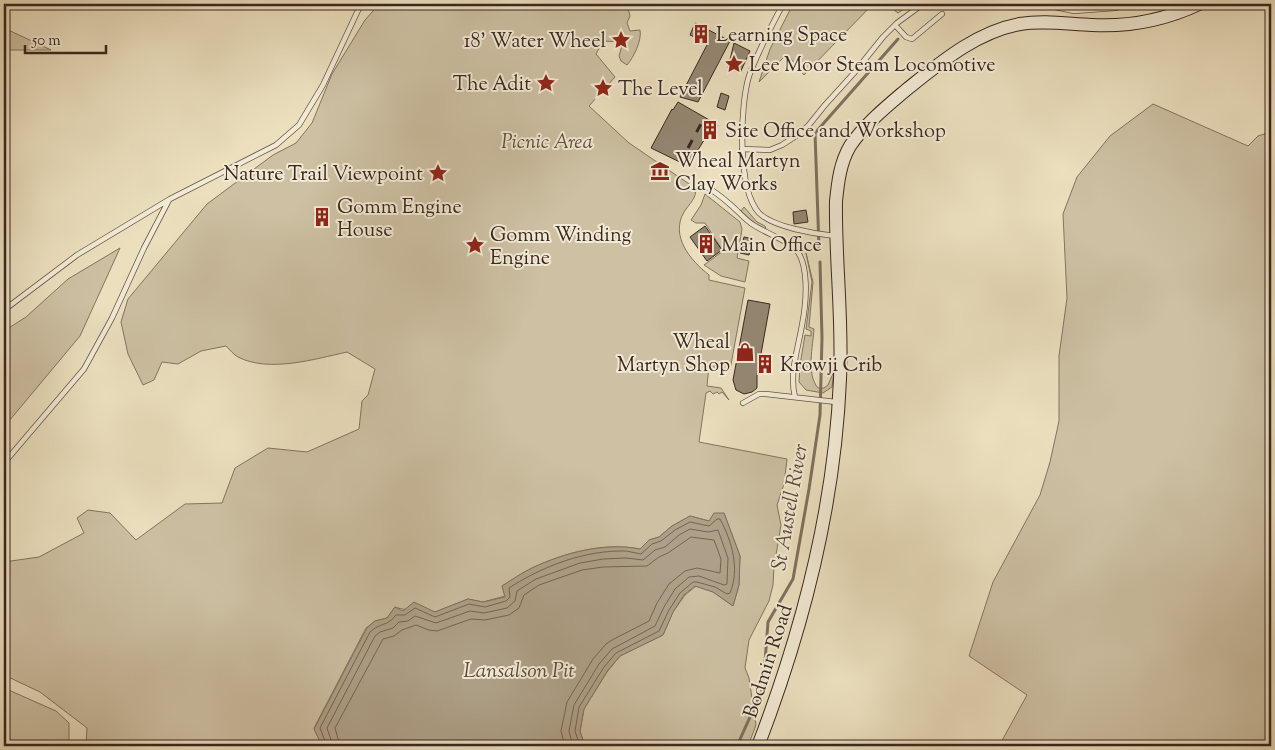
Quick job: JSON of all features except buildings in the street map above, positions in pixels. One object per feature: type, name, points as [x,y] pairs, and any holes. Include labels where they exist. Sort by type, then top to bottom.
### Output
[{"type":"main road","name":"Bodmin Road","points":[[758,746],[768,722],[806,601],[832,469],[840,324],[831,235],[837,185],[843,160],[853,143],[866,127],[891,103],[926,74],[968,45],[996,30],[1021,24],[1048,22],[1095,26],[1126,24],[1161,18],[1199,4]]},
{"type":"lane","points":[[4,310],[76,255],[170,199],[276,145],[299,125],[323,85],[362,4]]},
{"type":"lane","points":[[783,4],[765,40],[748,82],[742,149],[746,180],[752,202],[760,214],[782,224],[816,234],[831,235]]},
{"type":"lane","points":[[742,149],[770,150],[782,145],[804,130],[883,37],[895,25],[923,4]]},
{"type":"lane","points":[[1041,4],[1074,11],[1114,8],[1130,4]]},
{"type":"lane","points":[[895,25],[906,37],[912,39],[942,14]]},
{"type":"lane","points":[[704,185],[726,201],[753,225],[792,246],[800,253],[803,263],[805,288],[803,320],[793,372],[793,388],[796,397]]},
{"type":"lane","points":[[4,463],[84,369],[112,318],[144,248],[170,199]]},
{"type":"lane","points":[[743,403],[759,394],[835,402]]},
{"type":"green space","name":"Picnic Area","points":[[379,4],[627,4],[630,16],[627,23],[630,31],[640,30],[637,48],[627,65],[621,61],[619,56],[623,42],[603,41],[596,54],[615,77],[589,106],[629,143],[695,188],[694,197],[680,221],[679,230],[684,247],[695,262],[709,275],[709,280],[745,288],[730,370],[709,366],[707,386],[721,388],[729,400],[722,392],[719,394],[717,392],[713,394],[710,391],[706,393],[699,442],[787,459],[784,484],[777,505],[781,525],[773,585],[769,601],[749,640],[745,668],[749,678],[756,725],[748,746],[585,746],[580,731],[584,709],[607,672],[620,656],[663,635],[673,612],[685,595],[696,586],[713,592],[733,606],[739,585],[740,556],[724,513],[709,521],[690,516],[672,526],[659,537],[649,540],[640,549],[626,547],[598,548],[557,558],[528,570],[502,586],[505,596],[483,602],[468,599],[435,612],[424,609],[400,609],[395,607],[387,618],[375,621],[366,628],[314,728],[322,746],[86,746],[87,728],[40,692],[4,675],[4,562],[39,557],[84,533],[77,518],[88,510],[110,513],[136,540],[185,504],[222,503],[235,468],[268,448],[307,452],[359,429],[362,401],[368,395],[375,369],[347,352],[307,361],[264,364],[250,362],[238,357],[226,346],[201,351],[178,364],[162,362],[154,380],[143,385],[128,354],[121,322],[128,299],[207,204],[273,155],[296,143],[312,123],[332,74],[365,20]]},
{"type":"green space","points":[[793,4],[873,4],[804,75],[787,54],[759,82],[770,49]]},
{"type":"green space","points":[[886,4],[911,4],[898,13]]},
{"type":"green space","points":[[4,28],[51,50],[4,50]]},
{"type":"green space","points":[[1153,104],[1248,146],[1258,136],[1271,132],[1271,746],[999,746],[1027,695],[969,656],[993,582],[1040,495],[1059,421],[1059,356],[1067,298],[1063,214],[1077,177],[1110,136]]},
{"type":"green space","points":[[705,194],[740,222],[742,229],[737,258],[749,261],[745,282],[721,276],[704,265],[723,251],[705,223],[696,223],[691,220],[701,205]]},
{"type":"green space","points":[[744,207],[766,229],[755,225],[742,214],[741,211]]},
{"type":"green space","points":[[120,248],[80,336],[4,427],[4,331],[26,317],[68,279]]},
{"type":"green space","points":[[806,253],[813,282],[809,327],[814,329],[811,368],[814,382],[818,388],[824,388],[828,385],[834,371],[832,387],[823,393],[806,390],[799,382],[805,335],[811,336],[811,331],[806,329],[812,282]]},
{"type":"green space","points":[[4,688],[56,711],[69,723],[69,746],[4,746]]},
{"type":"water","name":"Lansalson Pit","points":[[714,513],[724,513],[740,556],[739,585],[733,606],[713,592],[695,586],[684,595],[673,612],[663,635],[620,656],[608,670],[584,709],[580,731],[585,746],[322,746],[314,729],[367,628],[375,621],[387,618],[395,607],[403,611],[414,602],[435,612],[468,599],[483,602],[505,597],[502,586],[524,572],[544,563],[584,550],[612,547],[640,549],[649,540],[659,537],[672,526],[690,516],[709,521]]},
{"type":"waterway","name":"St Austell River","points":[[819,248],[815,133],[898,39]]},
{"type":"waterway","name":"St Austell River","points":[[737,746],[763,688],[768,622],[793,579],[809,489],[820,415],[822,338],[820,262]]},
{"type":"railway","points":[[688,148],[702,122]]},
{"type":"place","name":"Learning Space","points":[[701,34]]},
{"type":"place","name":"18' Water Wheel","points":[[621,40]]},
{"type":"place","name":"Lee Moor Steam Locomotive","points":[[734,64]]},
{"type":"place","name":"The Adit","points":[[546,83]]},
{"type":"place","name":"The Level","points":[[603,88]]},
{"type":"place","name":"Site Office and Workshop","points":[[710,130]]},
{"type":"place","name":"Wheal Martyn Clay Works","points":[[660,171]]},
{"type":"place","name":"Nature Trail Viewpoint","points":[[438,173]]},
{"type":"place","name":"Gomm Engine House","points":[[322,217]]},
{"type":"place","name":"Main Office","points":[[706,244]]},
{"type":"place","name":"Gomm Winding Engine","points":[[475,245]]},
{"type":"place","name":"Wheal Martyn Shop","points":[[745,352]]},
{"type":"place","name":"Krowji Crib","points":[[765,364]]}]
